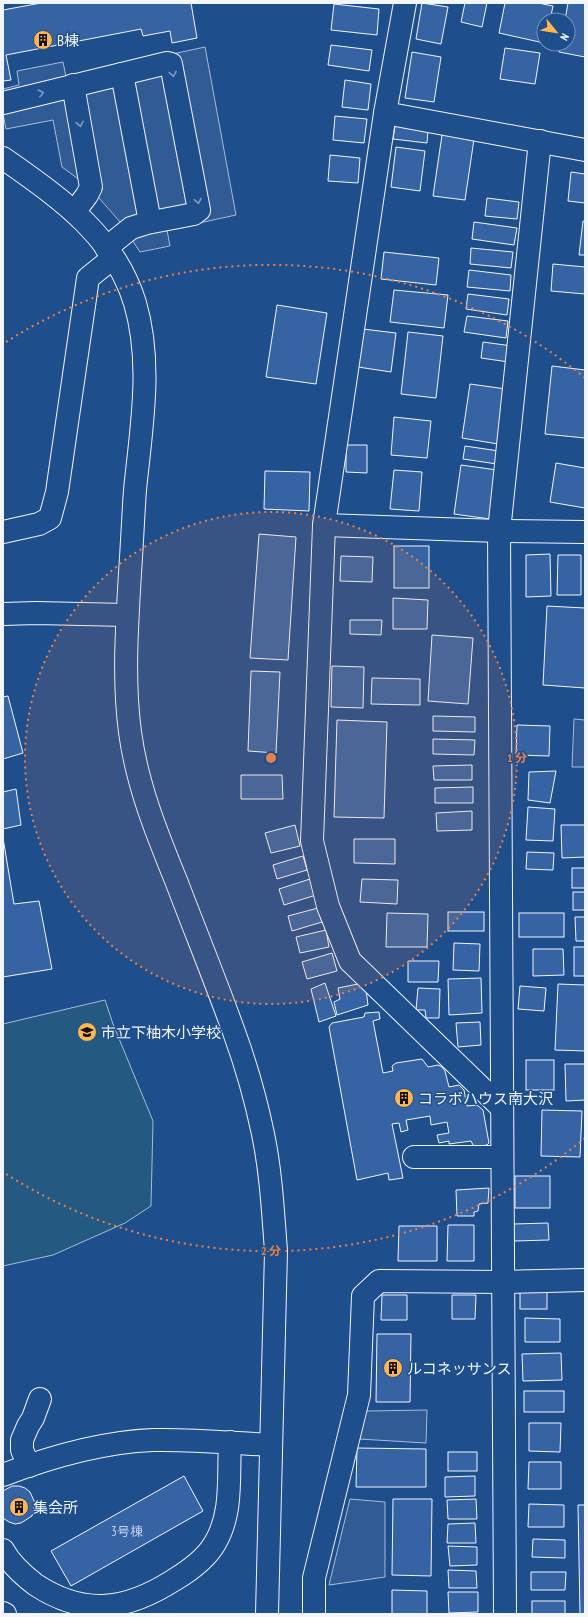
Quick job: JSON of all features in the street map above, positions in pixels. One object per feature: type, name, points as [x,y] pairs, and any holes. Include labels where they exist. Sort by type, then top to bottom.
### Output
[{"type":"street","points":[[405,3],[385,113],[324,525],[312,841],[328,906],[350,961],[501,1107]]},
{"type":"street","points":[[3,102],[167,63],[171,64],[199,210],[194,214],[150,222],[131,228],[88,278],[57,492],[50,518],[39,524],[3,532]]},
{"type":"street","points":[[122,74],[150,222]]},
{"type":"street","points":[[74,85],[91,187],[87,195],[74,211]]},
{"type":"street","points":[[385,113],[585,150]]},
{"type":"street","points":[[505,1614],[501,1157],[499,531],[540,141]]},
{"type":"street","points":[[3,158],[61,199],[100,238],[125,277],[135,303],[142,333],[145,366],[144,401],[135,498],[127,615],[126,690],[130,732],[136,770],[150,813],[235,1035],[251,1085],[263,1136],[271,1194],[276,1251],[267,1614]]},
{"type":"street","points":[[324,525],[499,531],[585,532]]},
{"type":"street","points":[[3,614],[36,612],[127,615]]},
{"type":"street","points":[[414,1157],[501,1157]]},
{"type":"street","points":[[314,1614],[314,1578],[359,1395],[363,1296],[379,1281],[503,1282],[585,1280]]},
{"type":"street","points":[[29,1466],[22,1450],[22,1440],[33,1418],[40,1399]]},
{"type":"street","points":[[3,1475],[68,1454],[136,1441],[230,1442],[271,1445]]},
{"type":"street","points":[[7,1558],[32,1582],[51,1595],[83,1606],[107,1607],[120,1605],[137,1600],[166,1585],[186,1573],[208,1553],[226,1521],[230,1442]]},
{"type":"shaded area","points":[[205,47],[236,215],[167,230],[170,246],[140,252],[121,223],[99,198],[81,181],[62,167],[53,120],[6,129],[3,114],[3,89],[19,85],[17,71],[63,62],[66,77]]},
{"type":"shaded area","points":[[574,719],[585,720],[585,767],[572,767]]},
{"type":"shaded area","points":[[105,1000],[113,1024],[153,1121],[151,1206],[125,1223],[53,1255],[3,1266],[3,1024]]},
{"type":"shaded area","points":[[427,1410],[426,1443],[359,1439],[366,1411]]},
{"type":"shaded area","points":[[350,1499],[385,1502],[385,1577],[329,1585]]},
{"type":"building","name":"B棟","points":[[41,3],[191,3],[197,38],[172,43],[170,31],[143,36],[141,29],[6,55],[11,80],[3,81],[3,10]]},
{"type":"building","points":[[422,3],[448,7],[441,44],[416,39]]},
{"type":"building","points":[[465,3],[487,3],[482,27],[461,22]]},
{"type":"building","points":[[505,3],[538,3],[553,6],[552,12],[536,12],[536,41],[499,33]]},
{"type":"building","points":[[568,3],[585,3],[585,57],[559,52],[576,52],[576,12],[566,12]]},
{"type":"building","points":[[334,4],[379,9],[377,35],[331,30]]},
{"type":"building","points":[[331,45],[372,50],[369,71],[328,65]]},
{"type":"building","points":[[505,48],[540,53],[535,84],[500,79]]},
{"type":"building","points":[[412,52],[441,57],[434,102],[405,98]]},
{"type":"building","points":[[345,80],[371,84],[368,110],[342,107]]},
{"type":"building","points":[[335,116],[367,119],[364,143],[333,140]]},
{"type":"building","points":[[395,126],[428,130],[427,143],[393,139]]},
{"type":"building","points":[[442,135],[474,139],[465,200],[433,196]]},
{"type":"building","points":[[396,147],[425,151],[420,191],[391,187]]},
{"type":"building","points":[[330,155],[360,158],[358,183],[328,181]]},
{"type":"building","points":[[571,172],[585,174],[585,203],[568,201]]},
{"type":"building","points":[[487,198],[519,202],[517,219],[485,216]]},
{"type":"building","points":[[583,221],[585,221],[585,255],[579,255]]},
{"type":"building","points":[[474,222],[517,228],[514,245],[472,239]]},
{"type":"building","points":[[471,248],[513,252],[511,268],[470,264]]},
{"type":"building","points":[[384,252],[439,258],[436,285],[381,279]]},
{"type":"building","points":[[553,264],[585,267],[585,294],[551,291]]},
{"type":"building","points":[[469,270],[511,275],[510,291],[467,287]]},
{"type":"building","points":[[394,290],[448,295],[444,328],[390,322]]},
{"type":"building","points":[[468,294],[509,299],[507,315],[466,309]]},
{"type":"building","points":[[277,305],[327,313],[316,384],[266,377]]},
{"type":"building","points":[[467,316],[508,321],[506,338],[464,332]]},
{"type":"building","points":[[363,329],[396,333],[391,372],[358,367]]},
{"type":"building","points":[[408,332],[443,336],[436,398],[401,394]]},
{"type":"building","points":[[483,342],[512,346],[509,362],[481,358]]},
{"type":"building","points":[[552,366],[585,370],[585,438],[545,434]]},
{"type":"building","points":[[470,384],[506,389],[498,444],[462,438]]},
{"type":"building","points":[[394,417],[431,421],[427,458],[391,455]]},
{"type":"building","points":[[346,445],[367,445],[367,473],[346,472]]},
{"type":"building","points":[[465,446],[499,451],[497,464],[463,459]]},
{"type":"building","points":[[556,463],[585,468],[585,508],[550,502]]},
{"type":"building","points":[[461,465],[497,470],[490,519],[454,514]]},
{"type":"building","points":[[394,470],[422,472],[419,511],[390,509]]},
{"type":"building","points":[[265,471],[310,472],[309,511],[264,509]]},
{"type":"building","points":[[259,534],[296,537],[288,660],[250,658]]},
{"type":"building","points":[[394,546],[429,546],[429,588],[394,588]]},
{"type":"building","points":[[550,554],[551,596],[526,597],[526,555]]},
{"type":"building","points":[[558,555],[581,555],[581,595],[557,595]]},
{"type":"building","points":[[341,556],[373,557],[372,582],[340,581]]},
{"type":"building","points":[[393,598],[428,600],[427,629],[393,629]]},
{"type":"building","points":[[547,606],[585,608],[585,688],[543,685]]},
{"type":"building","points":[[350,620],[382,620],[381,635],[350,634]]},
{"type":"building","points":[[432,635],[473,638],[468,704],[428,701]]},
{"type":"building","points":[[332,666],[364,667],[363,708],[331,707]]},
{"type":"building","points":[[251,671],[280,672],[276,753],[248,751]]},
{"type":"building","points":[[372,678],[420,679],[420,705],[371,704]]},
{"type":"building","points":[[8,696],[23,753],[3,759],[3,697]]},
{"type":"building","points":[[433,716],[475,717],[475,732],[433,731]]},
{"type":"building","points":[[337,720],[387,722],[384,818],[334,817]]},
{"type":"building","points":[[517,725],[550,726],[549,756],[516,755]]},
{"type":"building","points":[[433,739],[475,740],[474,755],[433,754]]},
{"type":"building","points":[[472,765],[472,780],[434,780],[433,766]]},
{"type":"building","points":[[556,771],[550,803],[528,800],[529,772]]},
{"type":"building","points":[[241,775],[282,775],[283,799],[241,799]]},
{"type":"building","points":[[473,787],[473,803],[435,803],[435,788]]},
{"type":"building","points":[[16,789],[21,825],[3,829],[3,792]]},
{"type":"building","points":[[528,807],[555,809],[553,841],[526,840]]},
{"type":"building","points":[[472,811],[472,830],[437,831],[436,813]]},
{"type":"building","points":[[295,825],[300,846],[271,853],[265,833]]},
{"type":"building","points":[[561,825],[585,825],[585,857],[562,858]]},
{"type":"building","points":[[3,838],[14,904],[39,901],[52,969],[3,977]]},
{"type":"building","points":[[354,839],[395,839],[395,864],[354,863]]},
{"type":"building","points":[[527,852],[554,853],[553,870],[526,869]]},
{"type":"building","points":[[303,856],[307,870],[277,879],[273,865]]},
{"type":"building","points":[[572,868],[585,868],[585,888],[572,888]]},
{"type":"building","points":[[310,879],[316,895],[284,905],[279,889]]},
{"type":"building","points":[[362,879],[398,880],[397,904],[360,902]]},
{"type":"building","points":[[573,892],[585,892],[585,910],[573,910]]},
{"type":"building","points":[[318,908],[322,922],[292,931],[288,916]]},
{"type":"building","points":[[448,912],[484,912],[484,931],[448,931]]},
{"type":"building","points":[[387,913],[428,914],[427,947],[386,947]]},
{"type":"building","points":[[519,913],[564,913],[564,937],[519,937]]},
{"type":"building","points":[[575,917],[585,917],[585,941],[576,941]]},
{"type":"building","points":[[326,930],[329,947],[300,953],[296,937]]},
{"type":"building","points":[[454,943],[480,944],[479,971],[453,970]]},
{"type":"building","points":[[574,947],[585,947],[585,976],[574,976]]},
{"type":"building","points":[[533,949],[563,949],[564,975],[533,976]]},
{"type":"building","points":[[332,953],[337,971],[307,979],[302,962]]},
{"type":"building","points":[[408,961],[439,961],[438,982],[408,982]]},
{"type":"building","points":[[481,978],[482,1013],[449,1015],[448,979]]},
{"type":"building","points":[[325,983],[336,1016],[319,1022],[311,989]]},
{"type":"building","points":[[358,984],[366,990],[368,1005],[337,1015],[334,1002],[340,999],[338,988]]},
{"type":"building","points":[[558,984],[585,985],[585,1051],[555,1050]]},
{"type":"building","points":[[520,986],[546,988],[544,1011],[518,1009]]},
{"type":"building","points":[[418,988],[440,989],[439,1018],[426,1018],[425,1010],[416,1010]]},
{"type":"building","name":"コラボハウス南大沢","points":[[379,1012],[380,1019],[373,1021],[383,1073],[393,1071],[392,1066],[396,1063],[422,1059],[428,1067],[438,1065],[442,1067],[445,1071],[449,1087],[459,1085],[464,1090],[467,1106],[477,1105],[483,1110],[489,1143],[487,1145],[474,1147],[471,1141],[449,1144],[449,1141],[439,1143],[437,1135],[449,1133],[447,1122],[431,1125],[430,1116],[406,1120],[408,1130],[401,1132],[399,1123],[392,1124],[403,1178],[389,1180],[388,1173],[357,1180],[329,1027],[332,1023],[364,1017],[365,1013]]},
{"type":"building","points":[[480,1022],[481,1045],[458,1047],[456,1023]]},
{"type":"building","points":[[526,1060],[554,1060],[554,1090],[526,1090]]},
{"type":"building","points":[[565,1064],[585,1064],[585,1100],[566,1101]]},
{"type":"building","points":[[542,1110],[582,1111],[580,1157],[541,1156]]},
{"type":"building","points":[[515,1176],[550,1176],[550,1208],[515,1208]]},
{"type":"building","points":[[489,1188],[488,1203],[479,1204],[478,1211],[474,1212],[474,1216],[457,1216],[456,1190]]},
{"type":"building","points":[[548,1223],[549,1240],[514,1241],[514,1224]]},
{"type":"building","points":[[448,1225],[474,1225],[474,1261],[447,1261]]},
{"type":"building","points":[[399,1226],[437,1226],[437,1261],[398,1261]]},
{"type":"building","points":[[520,1290],[547,1290],[547,1309],[520,1309]]},
{"type":"building","points":[[382,1295],[407,1295],[407,1320],[381,1320]]},
{"type":"building","points":[[452,1295],[476,1295],[475,1319],[452,1319]]},
{"type":"building","points":[[525,1318],[560,1319],[560,1342],[525,1342]]},
{"type":"building","name":"ルコネッサンス","points":[[377,1334],[411,1334],[410,1402],[376,1402]]},
{"type":"building","points":[[561,1353],[562,1380],[523,1381],[522,1354]]},
{"type":"building","points":[[524,1391],[564,1391],[564,1412],[524,1412]]},
{"type":"building","points":[[529,1423],[561,1423],[560,1452],[529,1451]]},
{"type":"building","points":[[357,1448],[426,1449],[426,1487],[356,1487]]},
{"type":"building","points":[[448,1452],[477,1452],[477,1471],[448,1471]]},
{"type":"building","points":[[529,1462],[561,1462],[561,1489],[528,1489]]},
{"type":"building","points":[[184,1476],[203,1511],[71,1586],[51,1551]]},
{"type":"building","points":[[475,1476],[475,1496],[445,1497],[445,1477]]},
{"type":"building","name":"集会所","points":[[12,1486],[25,1488],[30,1492],[35,1503],[32,1516],[21,1523],[15,1524],[3,1518],[3,1491]]},
{"type":"building","points":[[393,1499],[432,1499],[431,1576],[392,1575]]},
{"type":"building","points":[[476,1499],[477,1519],[448,1519],[447,1500]]},
{"type":"building","points":[[529,1504],[564,1505],[564,1527],[528,1527]]},
{"type":"building","points":[[578,1505],[585,1505],[585,1614],[580,1614]]},
{"type":"building","points":[[475,1523],[476,1543],[447,1543],[448,1524]]},
{"type":"building","points":[[533,1539],[565,1540],[565,1558],[532,1557]]},
{"type":"building","points":[[448,1546],[477,1547],[477,1565],[450,1566]]},
{"type":"building","points":[[448,1570],[476,1571],[477,1588],[449,1588]]},
{"type":"building","points":[[531,1572],[566,1572],[565,1590],[531,1590]]},
{"type":"building","points":[[392,1590],[427,1591],[427,1614],[392,1614]]},
{"type":"building","points":[[448,1592],[478,1592],[478,1612],[449,1613]]},
{"type":"building","points":[[532,1601],[565,1601],[565,1614],[532,1614]]},
{"type":"place","name":"B棟","points":[[43,40]]},
{"type":"place","name":"市立下柚木小学校","points":[[87,1032]]},
{"type":"place","name":"コラボハウス南大沢","points":[[404,1098]]},
{"type":"place","name":"ルコネッサンス","points":[[393,1368]]},
{"type":"place","name":"集会所","points":[[19,1507]]}]
